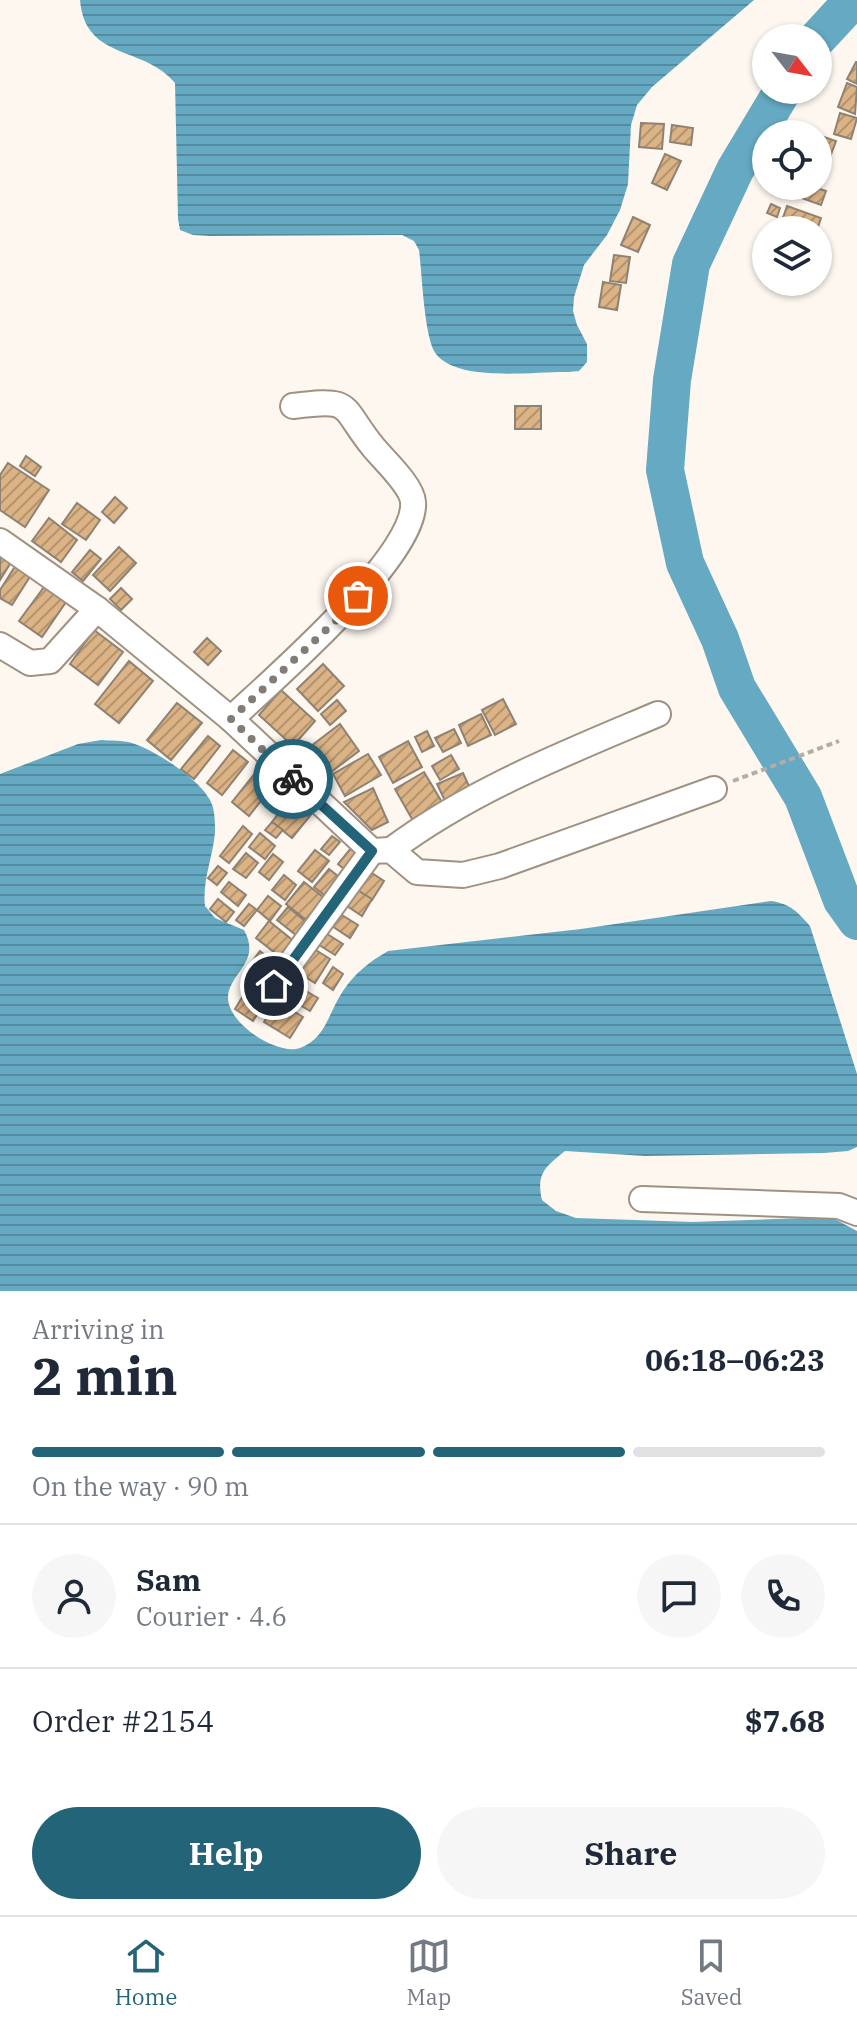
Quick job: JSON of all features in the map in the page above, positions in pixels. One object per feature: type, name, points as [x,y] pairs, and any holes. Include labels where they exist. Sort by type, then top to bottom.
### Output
[{"type":"street","points":[[231,719],[342,615],[389,556],[409,525],[414,505],[411,491],[363,434],[349,410],[327,401],[293,406]]},
{"type":"street","points":[[0,541],[97,609],[231,719],[382,851],[417,872],[463,875],[500,866],[714,789]]},
{"type":"street","points":[[0,645],[30,663],[50,661],[97,609]]},
{"type":"street","points":[[274,986],[382,851],[474,798],[552,759],[658,714]]},
{"type":"street","points":[[642,1199],[839,1206],[857,1213]]},
{"type":"path","points":[[714,789],[839,741]]},
{"type":"water","points":[[80,0],[754,0],[652,87],[637,105],[631,125],[628,184],[620,210],[607,235],[584,265],[574,297],[573,311],[587,344],[587,362],[579,371],[498,374],[462,369],[436,354],[426,320],[419,250],[414,241],[402,235],[210,236],[180,230],[175,83],[148,63],[104,43],[84,20]]},
{"type":"water","points":[[101,740],[128,742],[153,752],[188,776],[206,793],[214,813],[215,832],[205,887],[205,906],[215,918],[244,930],[249,941],[247,959],[230,989],[230,1007],[244,1027],[279,1047],[300,1048],[316,1038],[352,979],[388,951],[581,929],[771,901],[793,909],[810,926],[857,1074],[857,1147],[824,1153],[645,1156],[565,1151],[544,1172],[540,1191],[542,1200],[556,1211],[576,1218],[693,1222],[831,1217],[857,1231],[857,1291],[0,1291],[0,774],[78,744]]},
{"type":"building","points":[[857,62],[857,84],[847,79]]},
{"type":"building","points":[[847,83],[857,87],[855,114],[838,107]]},
{"type":"building","points":[[840,113],[857,118],[851,139],[834,134]]},
{"type":"building","points":[[641,123],[664,124],[662,149],[639,147]]},
{"type":"building","points":[[672,125],[693,128],[691,145],[670,142]]},
{"type":"building","points":[[665,154],[681,161],[667,190],[652,183]]},
{"type":"building","points":[[771,204],[780,208],[777,216],[767,213]]},
{"type":"building","points":[[787,206],[815,216],[784,216]]},
{"type":"building","points":[[633,217],[650,225],[638,252],[621,245]]},
{"type":"building","points":[[614,255],[630,257],[626,283],[610,281]]},
{"type":"building","points":[[603,282],[621,285],[617,310],[599,307]]},
{"type":"building","points":[[515,406],[541,406],[541,429],[515,429]]},
{"type":"building","points":[[26,456],[41,467],[35,476],[20,466]]},
{"type":"building","points":[[8,463],[49,490],[25,527],[0,510],[0,475]]},
{"type":"building","points":[[115,497],[127,508],[114,523],[102,512]]},
{"type":"building","points":[[77,503],[100,520],[86,540],[62,524]]},
{"type":"building","points":[[49,518],[77,540],[61,562],[32,541]]},
{"type":"building","points":[[119,547],[136,563],[110,591],[93,575]]},
{"type":"building","points":[[90,550],[101,559],[83,581],[72,572]]},
{"type":"building","points":[[0,551],[13,559],[0,580]]},
{"type":"building","points":[[16,565],[31,575],[12,605],[0,598],[0,590]]},
{"type":"building","points":[[44,587],[66,602],[42,637],[19,621]]},
{"type":"building","points":[[121,588],[132,599],[121,610],[110,599]]},
{"type":"building","points":[[94,630],[123,652],[98,685],[70,664]]},
{"type":"building","points":[[207,638],[221,651],[208,665],[194,652]]},
{"type":"building","points":[[129,661],[153,681],[119,723],[95,704]]},
{"type":"building","points":[[323,664],[344,686],[318,711],[297,689]]},
{"type":"building","points":[[281,690],[315,721],[293,746],[259,715]]},
{"type":"building","points":[[503,699],[516,724],[495,735],[482,710]]},
{"type":"building","points":[[337,700],[346,711],[330,725],[321,714]]},
{"type":"building","points":[[177,703],[202,723],[171,760],[147,740]]},
{"type":"building","points":[[481,714],[491,735],[468,746],[459,725]]},
{"type":"building","points":[[340,724],[359,751],[318,782],[298,756]]},
{"type":"building","points":[[454,729],[461,743],[443,752],[435,738]]},
{"type":"building","points":[[427,731],[434,746],[422,752],[415,737]]},
{"type":"building","points":[[208,736],[220,746],[194,779],[181,769]]},
{"type":"building","points":[[408,741],[422,767],[393,783],[379,757]]},
{"type":"building","points":[[233,750],[248,762],[222,795],[207,783]]},
{"type":"building","points":[[368,754],[381,775],[345,796],[333,774]]},
{"type":"building","points":[[451,755],[459,769],[440,780],[432,766]]},
{"type":"building","points":[[259,768],[276,782],[249,816],[232,802]]},
{"type":"building","points":[[424,772],[446,809],[416,826],[395,789]]},
{"type":"building","points":[[463,773],[472,793],[447,805],[437,784]]},
{"type":"building","points":[[373,788],[388,822],[372,830],[344,802]]},
{"type":"building","points":[[293,794],[314,811],[292,838],[272,822]]},
{"type":"building","points":[[272,822],[283,830],[276,838],[265,830]]},
{"type":"building","points":[[243,826],[252,834],[229,863],[220,856]]},
{"type":"building","points":[[260,833],[275,846],[265,859],[249,847]]},
{"type":"building","points":[[332,836],[340,842],[329,855],[321,849]]},
{"type":"building","points":[[356,842],[366,851],[349,873],[338,864]]},
{"type":"building","points":[[315,850],[329,861],[312,882],[298,871]]},
{"type":"building","points":[[246,853],[258,863],[246,878],[233,869]]},
{"type":"building","points":[[273,854],[283,862],[269,880],[259,872]]},
{"type":"building","points":[[218,866],[227,873],[217,885],[208,878]]},
{"type":"building","points":[[329,869],[343,880],[328,898],[314,887]]},
{"type":"building","points":[[366,869],[384,881],[372,900],[354,888]]},
{"type":"building","points":[[284,875],[296,885],[285,900],[272,890]]},
{"type":"building","points":[[229,882],[246,895],[238,906],[221,892]]},
{"type":"building","points":[[304,882],[328,901],[310,923],[286,904]]},
{"type":"building","points":[[354,888],[372,899],[362,916],[344,904]]},
{"type":"building","points":[[268,896],[281,906],[270,921],[257,910]]},
{"type":"building","points":[[218,899],[234,912],[226,922],[210,909]]},
{"type":"building","points":[[249,904],[257,910],[244,926],[236,920]]},
{"type":"building","points":[[288,907],[311,926],[301,939],[277,920]]},
{"type":"building","points":[[337,912],[358,925],[350,938],[329,924]]},
{"type":"building","points":[[269,921],[296,943],[283,959],[256,938]]},
{"type":"building","points":[[324,932],[343,944],[335,955],[316,943]]},
{"type":"building","points":[[311,947],[330,959],[315,983],[296,971]]},
{"type":"building","points":[[260,951],[279,966],[266,982],[248,967]]},
{"type":"building","points":[[333,967],[343,974],[333,990],[323,983]]},
{"type":"building","points":[[251,983],[270,995],[253,1021],[235,1009]]},
{"type":"building","points":[[287,983],[297,989],[290,999],[280,992]]},
{"type":"building","points":[[306,991],[318,998],[310,1011],[298,1004]]},
{"type":"building","points":[[277,1001],[303,1017],[290,1038],[264,1022]]},
{"type":"waterway","points":[[831,24],[853,0]]},
{"type":"waterway","points":[[775,104],[735,170],[691,264],[672,380],[665,470],[685,563],[720,639],[737,688],[803,797],[842,900],[857,921]]},
{"type":"way so far","points":[[293,779],[231,719],[342,615],[358,596]]},
{"type":"route","points":[[274,986],[372,851],[293,779]]}]
